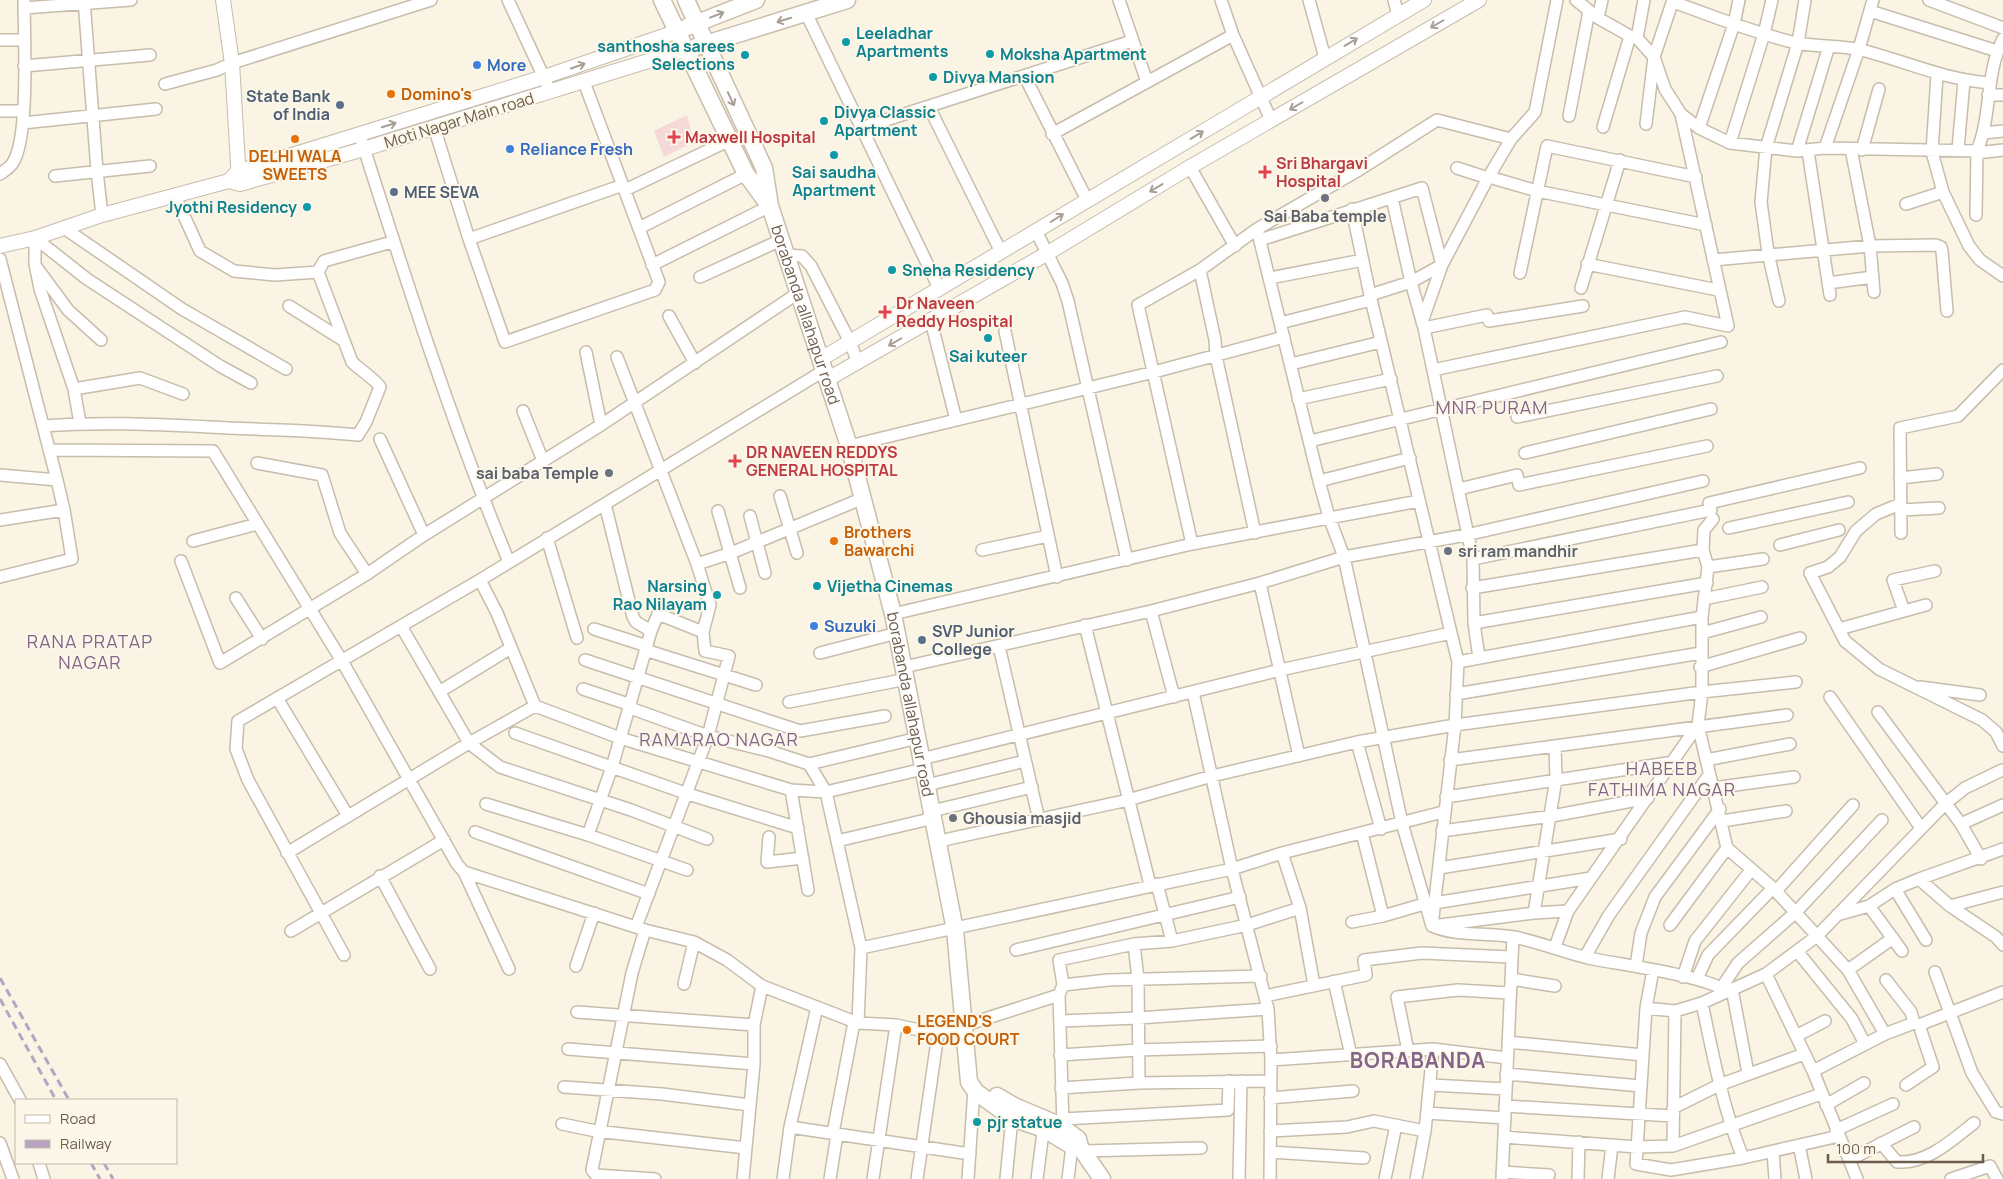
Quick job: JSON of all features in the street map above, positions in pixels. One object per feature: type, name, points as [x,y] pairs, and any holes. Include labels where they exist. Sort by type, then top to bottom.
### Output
[{"type":"main road","name":"borabanda allahapur road","points":[[662,0],[746,174],[770,206]]},
{"type":"main road","name":"borabanda allahapur road","points":[[686,0],[764,168],[770,206],[849,446],[861,500],[893,614],[939,841],[955,930],[969,1082],[974,1089]]},
{"type":"main road","points":[[678,31],[756,0]]},
{"type":"main road","points":[[687,49],[847,0]]},
{"type":"main road","points":[[968,1068],[977,1074],[988,1090],[1044,1123],[1078,1148],[1102,1179]]},
{"type":"main road","points":[[974,1089],[1012,1118],[1044,1123],[1063,1123],[1078,1139],[1078,1148]]},
{"type":"street","points":[[0,174],[12,164],[20,144],[23,117],[24,4],[131,0]]},
{"type":"street","points":[[223,0],[232,63],[235,179]]},
{"type":"street","points":[[165,84],[218,70],[232,63],[392,5],[431,0]]},
{"type":"street","points":[[508,0],[551,92]]},
{"type":"street","points":[[1119,0],[1147,82]]},
{"type":"street","points":[[1221,0],[1271,120]]},
{"type":"street","points":[[1309,0],[1325,58]]},
{"type":"street","points":[[1394,0],[1398,15]]},
{"type":"street","points":[[344,955],[248,780],[236,748],[238,721],[480,580],[662,470],[825,369],[850,342],[1424,0]]},
{"type":"street","points":[[825,369],[858,363],[1479,0]]},
{"type":"street","points":[[1423,325],[1442,265],[1511,140],[1535,112],[1557,0]]},
{"type":"street","points":[[1576,0],[1598,18],[1633,37],[1654,57],[1665,89],[1681,114],[1698,128],[1730,143],[1802,151],[1825,148],[1932,152],[2003,150]]},
{"type":"street","points":[[1598,18],[1602,0]]},
{"type":"street","points":[[1602,127],[1644,0]]},
{"type":"street","points":[[1698,128],[1734,24],[1739,0]]},
{"type":"street","points":[[1730,143],[1764,34],[1772,0]]},
{"type":"street","points":[[1779,301],[1768,253],[1761,202],[1766,148],[1798,43],[1805,0]]},
{"type":"street","points":[[1929,0],[2003,28]]},
{"type":"street","points":[[1646,124],[1654,57],[1673,1],[1697,5],[1734,24],[1764,34],[1798,43],[1860,49],[1937,75],[1964,81],[2003,94]]},
{"type":"street","points":[[84,2],[102,215]]},
{"type":"street","points":[[1825,148],[1860,49],[1872,6],[1997,51]]},
{"type":"street","points":[[1569,116],[1589,11]]},
{"type":"street","points":[[806,13],[939,288]]},
{"type":"street","name":"Moti Nagar Main road","points":[[235,179],[360,134],[544,77],[678,31]]},
{"type":"street","points":[[1052,134],[1234,35]]},
{"type":"street","points":[[1976,215],[1977,152],[1984,133],[1989,89],[1997,51],[2003,38]]},
{"type":"street","points":[[0,40],[23,40]]},
{"type":"street","points":[[861,128],[1025,77],[1132,41]]},
{"type":"street","points":[[1829,46],[1802,151],[1823,250],[1830,295]]},
{"type":"street","name":"Moti Nagar Main road","points":[[0,246],[35,238],[102,215],[235,179],[364,149],[687,49]]},
{"type":"street","points":[[24,66],[150,55]]},
{"type":"street","points":[[1937,75],[1932,152],[1943,192],[1968,246],[1980,260],[2003,276]]},
{"type":"street","points":[[1025,77],[1052,134],[1087,200]]},
{"type":"street","points":[[1958,150],[1964,81]]},
{"type":"street","points":[[434,127],[469,239],[505,342],[655,290],[659,282],[584,82]]},
{"type":"street","points":[[1874,292],[1857,150],[1879,89]]},
{"type":"street","points":[[929,106],[1002,252]]},
{"type":"street","points":[[0,111],[23,117],[93,116],[156,109]]},
{"type":"street","points":[[1433,370],[1685,317],[1728,326],[1718,290],[1706,225],[1681,114]]},
{"type":"street","points":[[1192,544],[1138,305],[1200,270],[1235,246],[1258,234],[1437,120],[1511,140]]},
{"type":"street","points":[[1984,133],[2003,131]]},
{"type":"street","points":[[360,134],[392,242],[483,500],[509,562]]},
{"type":"street","points":[[469,239],[624,188],[730,140]]},
{"type":"street","points":[[1520,273],[1546,146],[1620,160],[1696,178]]},
{"type":"street","points":[[1581,288],[1620,160]]},
{"type":"street","points":[[55,176],[97,170],[150,166]]},
{"type":"street","points":[[1190,168],[1235,246]]},
{"type":"street","points":[[1457,168],[1537,191],[1706,225]]},
{"type":"street","points":[[639,228],[746,174]]},
{"type":"street","points":[[1258,234],[1392,198],[1422,188],[1442,265]]},
{"type":"street","points":[[1906,204],[1943,192]]},
{"type":"street","points":[[175,196],[200,252],[234,271],[275,275],[318,272]]},
{"type":"street","points":[[1392,198],[1423,325],[1459,489],[1466,535],[1473,559],[1474,623],[1479,658]]},
{"type":"street","points":[[652,265],[770,206]]},
{"type":"street","points":[[1352,209],[1370,298],[1458,662],[1455,725],[1439,868],[1429,904]]},
{"type":"street","points":[[64,228],[182,309],[286,368]]},
{"type":"street","points":[[1036,232],[1048,253],[1065,292],[1127,560]]},
{"type":"street","points":[[1258,234],[1329,517],[1344,557],[1402,823],[1429,904],[1432,926]]},
{"type":"street","points":[[35,238],[34,264],[40,290],[74,389],[80,423]]},
{"type":"street","points":[[35,238],[87,280],[220,366],[251,383]]},
{"type":"street","points":[[44,426],[80,423],[320,431],[358,435],[366,422],[380,387],[379,383],[362,373],[352,362],[342,340],[318,272],[324,261],[392,242]]},
{"type":"street","points":[[1713,260],[1768,253],[1870,246],[1936,245],[1941,247],[1947,311]]},
{"type":"street","points":[[700,277],[784,247],[802,256],[812,266],[850,342],[858,363]]},
{"type":"street","points":[[0,259],[57,480],[72,559],[0,577]]},
{"type":"street","points":[[1270,278],[1363,260]]},
{"type":"street","points":[[34,264],[68,310],[101,340]]},
{"type":"street","points":[[1587,264],[1718,290]]},
{"type":"street","points":[[1280,323],[1370,298],[1411,282],[1442,265]]},
{"type":"street","points":[[1200,270],[1215,340],[1216,356],[1255,533]]},
{"type":"street","points":[[1828,283],[1873,277]]},
{"type":"street","points":[[181,561],[220,663],[367,574],[424,535],[483,500],[636,402],[798,293]]},
{"type":"street","points":[[290,306],[342,340]]},
{"type":"street","points":[[1423,325],[1487,315],[1488,321],[1583,306]]},
{"type":"street","points":[[669,316],[695,363]]},
{"type":"street","points":[[931,321],[956,420]]},
{"type":"street","points":[[1005,331],[1057,577]]},
{"type":"street","points":[[849,446],[1154,372],[1284,337]]},
{"type":"street","points":[[1291,364],[1381,342]]},
{"type":"street","points":[[1310,441],[1440,408],[1721,342]]},
{"type":"street","points":[[586,352],[601,424]]},
{"type":"street","points":[[617,357],[698,564],[710,605],[704,632],[704,651],[729,656],[708,736],[688,794],[649,894],[640,928],[602,1132],[592,1166],[596,1175],[655,1179]]},
{"type":"street","points":[[1900,534],[1900,428],[1956,417],[2003,370]]},
{"type":"street","points":[[1518,417],[1717,376]]},
{"type":"street","points":[[74,389],[140,378],[183,394]]},
{"type":"street","points":[[1298,399],[1390,379]]},
{"type":"street","points":[[1525,453],[1711,409]]},
{"type":"street","points":[[523,411],[543,461]]},
{"type":"street","points":[[380,439],[424,535]]},
{"type":"street","points":[[1459,489],[1517,475],[1519,485],[1708,446]]},
{"type":"street","points":[[49,450],[213,451],[308,609],[342,661],[457,864],[464,872],[509,969]]},
{"type":"street","points":[[1320,481],[1410,458]]},
{"type":"street","points":[[257,463],[322,475],[340,533],[367,574]]},
{"type":"street","points":[[1473,559],[1711,511],[1860,468]]},
{"type":"street","points":[[1900,478],[1937,474]]},
{"type":"street","points":[[0,475],[57,480]]},
{"type":"street","points":[[789,702],[906,673],[999,646],[1151,611],[1260,583],[1344,557],[1466,535],[1703,481]]},
{"type":"street","points":[[780,496],[797,553]]},
{"type":"street","points":[[698,564],[731,554],[861,500]]},
{"type":"street","points":[[893,614],[1192,544],[1419,501]]},
{"type":"street","points":[[1729,528],[1848,502]]},
{"type":"street","points":[[605,504],[633,617],[636,622],[651,632]]},
{"type":"street","points":[[1939,508],[1900,507],[1876,514],[1856,531],[1840,557],[1828,567],[1810,573],[1845,641],[1879,669],[1982,720],[1996,732],[2003,746]]},
{"type":"street","points":[[0,520],[64,510]]},
{"type":"street","points":[[718,511],[740,588]]},
{"type":"street","points":[[1711,511],[1704,530],[1703,550],[1708,567],[1702,617],[1700,667],[1702,692],[1698,725],[1709,775],[1720,810],[1727,848],[1775,890],[1848,970],[1885,1034]]},
{"type":"street","points":[[750,516],[765,573]]},
{"type":"street","points":[[193,542],[257,524]]},
{"type":"street","points":[[1780,545],[1839,530]]},
{"type":"street","points":[[982,550],[1048,536]]},
{"type":"street","points":[[547,538],[577,638]]},
{"type":"street","points":[[1472,588],[1703,550]]},
{"type":"street","points":[[1708,567],[1763,560]]},
{"type":"street","points":[[1904,611],[1893,580],[1935,571]]},
{"type":"street","points":[[480,580],[535,706],[620,738],[792,790],[826,792],[924,771],[1025,761]]},
{"type":"street","points":[[1260,583],[1299,756]]},
{"type":"street","points":[[1474,623],[1706,583]]},
{"type":"street","points":[[1704,599],[1762,587]]},
{"type":"street","points":[[236,598],[262,639]]},
{"type":"street","points":[[1839,629],[1926,605]]},
{"type":"street","points":[[1151,611],[1174,697]]},
{"type":"street","points":[[588,835],[612,767],[646,648],[658,614],[704,632]]},
{"type":"street","points":[[1458,662],[1702,617]]},
{"type":"street","points":[[1702,633],[1761,617]]},
{"type":"street","points":[[1085,625],[1128,800],[1172,941]]},
{"type":"street","points":[[402,626],[469,743],[500,767],[631,810],[707,839]]},
{"type":"street","points":[[594,629],[756,685]]},
{"type":"street","points":[[820,653],[897,633]]},
{"type":"street","points":[[924,771],[1018,735],[1280,670],[1451,633]]},
{"type":"street","points":[[1700,667],[1800,638]]},
{"type":"street","points":[[999,646],[1039,820]]},
{"type":"street","points":[[439,692],[511,648]]},
{"type":"street","points":[[1456,694],[1701,653]]},
{"type":"street","points":[[585,660],[637,679],[800,731],[885,716]]},
{"type":"street","points":[[939,841],[1128,800],[1212,776],[1382,737],[1455,725],[1702,692],[1796,682]]},
{"type":"street","points":[[1914,687],[1980,695]]},
{"type":"street","points":[[584,689],[708,736],[769,751],[810,764],[918,738]]},
{"type":"street","points":[[1193,692],[1232,869],[1268,1009],[1271,1046],[1270,1179]]},
{"type":"street","points":[[1830,697],[1921,828]]},
{"type":"street","points":[[277,698],[348,816]]},
{"type":"street","points":[[288,853],[469,743],[535,706]]},
{"type":"street","points":[[1878,712],[1961,824],[1981,859]]},
{"type":"street","points":[[1450,760],[1698,725],[1787,715]]},
{"type":"street","points":[[1555,947],[1568,911],[1621,839],[1698,725]]},
{"type":"street","points":[[515,733],[688,794],[798,828]]},
{"type":"street","points":[[1357,742],[1381,829]]},
{"type":"street","points":[[1706,760],[1790,744]]},
{"type":"street","points":[[1534,913],[1537,886],[1552,816],[1556,779],[1555,746]]},
{"type":"street","points":[[1446,797],[1674,762]]},
{"type":"street","points":[[810,764],[826,792],[861,948],[858,1023]]},
{"type":"street","points":[[1646,1008],[1675,1011],[1702,1003],[1727,989],[1766,974],[1817,936],[1945,804],[1965,788],[2002,770]]},
{"type":"street","points":[[1585,957],[1609,915],[1709,775]]},
{"type":"street","points":[[1713,788],[1794,777]]},
{"type":"street","points":[[837,840],[1032,787]]},
{"type":"street","points":[[792,790],[808,890]]},
{"type":"street","points":[[1442,831],[1552,816],[1648,798]]},
{"type":"street","points":[[486,804],[588,835],[687,870]]},
{"type":"street","points":[[1697,979],[1708,955],[1775,890],[1853,805]]},
{"type":"street","points":[[1961,824],[2003,805]]},
{"type":"street","points":[[1636,966],[1641,933],[1656,896],[1720,810]]},
{"type":"street","points":[[1722,821],[1786,811]]},
{"type":"street","points":[[861,948],[955,930],[1232,869],[1282,853],[1444,812]]},
{"type":"street","points":[[1748,1073],[1727,989],[1738,963],[1796,912],[1882,820]]},
{"type":"street","points":[[475,832],[649,894]]},
{"type":"street","points":[[1362,833],[1383,916]]},
{"type":"street","points":[[768,838],[766,862],[803,858]]},
{"type":"street","points":[[1439,868],[1621,839]]},
{"type":"street","points":[[291,931],[380,876],[444,840]]},
{"type":"street","points":[[1670,925],[1727,848]]},
{"type":"street","points":[[1835,916],[1869,906],[1895,889],[1919,879],[1981,859],[2003,849]]},
{"type":"street","points":[[1282,853],[1300,908],[1314,985]]},
{"type":"street","points":[[1684,977],[1695,941],[1752,870]]},
{"type":"street","points":[[464,872],[640,928],[694,942],[727,960],[762,986],[858,1023]]},
{"type":"street","points":[[380,876],[430,968]]},
{"type":"street","points":[[1352,922],[1429,904],[1591,878]]},
{"type":"street","points":[[1919,879],[1950,906],[2001,938]]},
{"type":"street","points":[[1895,889],[1926,940]]},
{"type":"street","points":[[1950,906],[2003,892]]},
{"type":"street","points":[[1016,950],[1240,897]]},
{"type":"street","points":[[1869,906],[1902,951]]},
{"type":"street","points":[[1235,1081],[1228,1110],[1063,1123],[1060,1088],[1061,990],[1059,960],[1134,944],[1172,941],[1247,925],[1300,908]]},
{"type":"street","points":[[1432,926],[1534,913],[1568,911]]},
{"type":"street","points":[[576,966],[594,913]]},
{"type":"street","points":[[1432,926],[1444,931],[1513,937],[1555,947],[1585,957],[1697,979],[1727,989]]},
{"type":"street","points":[[1513,937],[1502,1176],[1549,1175]]},
{"type":"street","points":[[1848,970],[1893,938]]},
{"type":"street","points":[[684,984],[694,942]]},
{"type":"street","points":[[1134,944],[1138,979],[1139,1083]]},
{"type":"street","points":[[1798,951],[1852,1019],[1865,1044]]},
{"type":"street","points":[[1265,996],[1334,980],[1366,975],[1364,960],[1422,952],[1511,957]]},
{"type":"street","points":[[1652,970],[1646,1008],[1636,1164],[1671,1175],[1799,1145],[1838,1133],[1893,1104]]},
{"type":"street","points":[[1935,972],[1972,1072],[1996,1112],[2003,1114]]},
{"type":"street","points":[[1766,974],[1812,1071],[1857,1179]]},
{"type":"street","points":[[837,1134],[833,1133],[854,1022],[896,1026],[938,1034],[963,1027],[1061,990],[1138,979],[1261,976]]},
{"type":"street","points":[[1510,979],[1554,986]]},
{"type":"street","points":[[1334,980],[1351,1055]]},
{"type":"street","points":[[1886,980],[1911,1012],[1933,1067],[1906,1085]]},
{"type":"street","points":[[743,1179],[754,1064],[754,1025],[762,986]]},
{"type":"street","points":[[1408,1051],[1398,997],[1458,990],[1509,993]]},
{"type":"street","points":[[1812,1071],[1885,1034],[1950,1014],[2003,992]]},
{"type":"street","points":[[1702,1003],[1720,1085],[1731,1126],[1743,1158]]},
{"type":"street","points":[[783,1179],[790,1127],[817,1007]]},
{"type":"street","points":[[1060,1021],[1268,1009]]},
{"type":"street","points":[[1673,1146],[1675,1011]]},
{"type":"street","points":[[577,1012],[754,1025]]},
{"type":"street","points":[[1796,1036],[1825,1021]]},
{"type":"street","points":[[874,1179],[896,1026]]},
{"type":"street","points":[[918,1179],[938,1034]]},
{"type":"street","points":[[1508,1042],[1643,1055]]},
{"type":"street","points":[[1060,1055],[1138,1050],[1271,1046]]},
{"type":"street","points":[[568,1049],[754,1064]]},
{"type":"street","points":[[1271,1060],[1433,1049],[1507,1058]]},
{"type":"street","points":[[1416,1179],[1431,1085],[1433,1049]]},
{"type":"street","points":[[1505,1106],[1639,1115],[1673,1112],[1720,1085],[1748,1073],[1804,1054]]},
{"type":"street","points":[[0,1064],[3,1077],[19,1099]]},
{"type":"street","points":[[1506,1074],[1641,1086]]},
{"type":"street","points":[[1235,1081],[1239,1179]]},
{"type":"street","points":[[1060,1088],[1139,1083],[1270,1081]]},
{"type":"street","points":[[1826,1105],[1864,1083]]},
{"type":"street","points":[[1431,1085],[1506,1089]]},
{"type":"street","points":[[564,1087],[750,1105]]},
{"type":"street","points":[[968,1179],[974,1089]]},
{"type":"street","points":[[1270,1098],[1353,1091]]},
{"type":"street","points":[[1504,1136],[1637,1147],[1673,1146],[1821,1094]]},
{"type":"street","points":[[1427,1113],[1505,1118]]},
{"type":"street","points":[[1006,1179],[1012,1118]]},
{"type":"street","points":[[1270,1131],[1347,1127],[1374,1122],[1425,1130]]},
{"type":"street","points":[[1036,1179],[1044,1123]]},
{"type":"street","points":[[1881,1144],[1897,1162],[1912,1163],[1944,1146],[1974,1123]]},
{"type":"street","points":[[562,1124],[602,1132],[746,1148]]},
{"type":"street","points":[[1385,1179],[1396,1126]]},
{"type":"street","points":[[790,1127],[970,1154]]},
{"type":"street","points":[[1848,1160],[1914,1127]]},
{"type":"street","points":[[830,1179],[837,1134]]},
{"type":"street","points":[[1578,1179],[1579,1142]]},
{"type":"street","points":[[0,1143],[13,1179]]},
{"type":"street","points":[[1608,1179],[1612,1144]]},
{"type":"street","points":[[1799,1145],[1806,1179]]},
{"type":"street","points":[[1068,1179],[1078,1148],[1201,1148]]},
{"type":"street","points":[[1773,1151],[1775,1179]]},
{"type":"street","points":[[1270,1152],[1364,1158]]},
{"type":"street","points":[[39,1164],[44,1179]]},
{"type":"street","points":[[1951,1179],[1990,1166],[1996,1179]]},
{"type":"shaded area","name":"Maxwell Hospital","points":[[687,115],[694,142],[664,157],[654,131]]},
{"type":"railway","points":[[0,978],[68,1099]]},
{"type":"railway","points":[[0,999],[55,1099]]},
{"type":"railway","points":[[92,1164],[100,1179]]},
{"type":"railway","points":[[105,1164],[113,1179]]},
{"type":"place","name":"Leeladhar Apartments","points":[[846,42]]},
{"type":"place","name":"Moksha Apartment","points":[[990,54]]},
{"type":"place","name":"santhosha sarees Selections","points":[[745,55]]},
{"type":"place","name":"More","points":[[477,65]]},
{"type":"place","name":"Divya Mansion","points":[[933,77]]},
{"type":"place","name":"Domino's","points":[[391,94]]},
{"type":"place","name":"State Bank of India","points":[[340,105]]},
{"type":"place","name":"Divya Classic Apartment","points":[[824,121]]},
{"type":"place","name":"Maxwell Hospital","points":[[674,137]]},
{"type":"place","name":"DELHI WALA SWEETS","points":[[295,139]]},
{"type":"place","name":"Reliance Fresh","points":[[510,149]]},
{"type":"place","name":"Sai saudha Apartment","points":[[834,155]]},
{"type":"place","name":"Sri Bhargavi Hospital","points":[[1265,172]]},
{"type":"place","name":"MEE SEVA","points":[[394,192]]},
{"type":"place","name":"Sai Baba temple","points":[[1325,198]]},
{"type":"place","name":"Jyothi Residency","points":[[307,207]]},
{"type":"place","name":"Sneha Residency","points":[[892,270]]},
{"type":"place","name":"Dr Naveen Reddy Hospital","points":[[885,312]]},
{"type":"place","name":"Sai kuteer","points":[[988,338]]},
{"type":"place","name":"DR NAVEEN REDDYS GENERAL HOSPITAL","points":[[735,461]]},
{"type":"place","name":"sai baba Temple","points":[[609,473]]},
{"type":"place","name":"Brothers Bawarchi","points":[[834,541]]},
{"type":"place","name":"sri ram mandhir","points":[[1448,551]]},
{"type":"place","name":"Vijetha Cinemas","points":[[817,586]]},
{"type":"place","name":"Narsing Rao Nilayam","points":[[717,595]]},
{"type":"place","name":"Suzuki","points":[[814,626]]},
{"type":"place","name":"SVP Junior College","points":[[922,640]]},
{"type":"place","name":"Ghousia masjid","points":[[953,818]]},
{"type":"place","name":"LEGEND'S FOOD COURT","points":[[907,1030]]},
{"type":"place","name":"pjr statue","points":[[977,1122]]},
{"type":"district","name":"MNR PURAM","points":[[1492,407]]},
{"type":"district","name":"RANA PRATAP NAGAR","points":[[90,651]]},
{"type":"district","name":"RAMARAO NAGAR","points":[[719,739]]},
{"type":"district","name":"HABEEB FATHIMA NAGAR","points":[[1662,778]]},
{"type":"district","name":"BORABANDA","points":[[1418,1060]]}]
